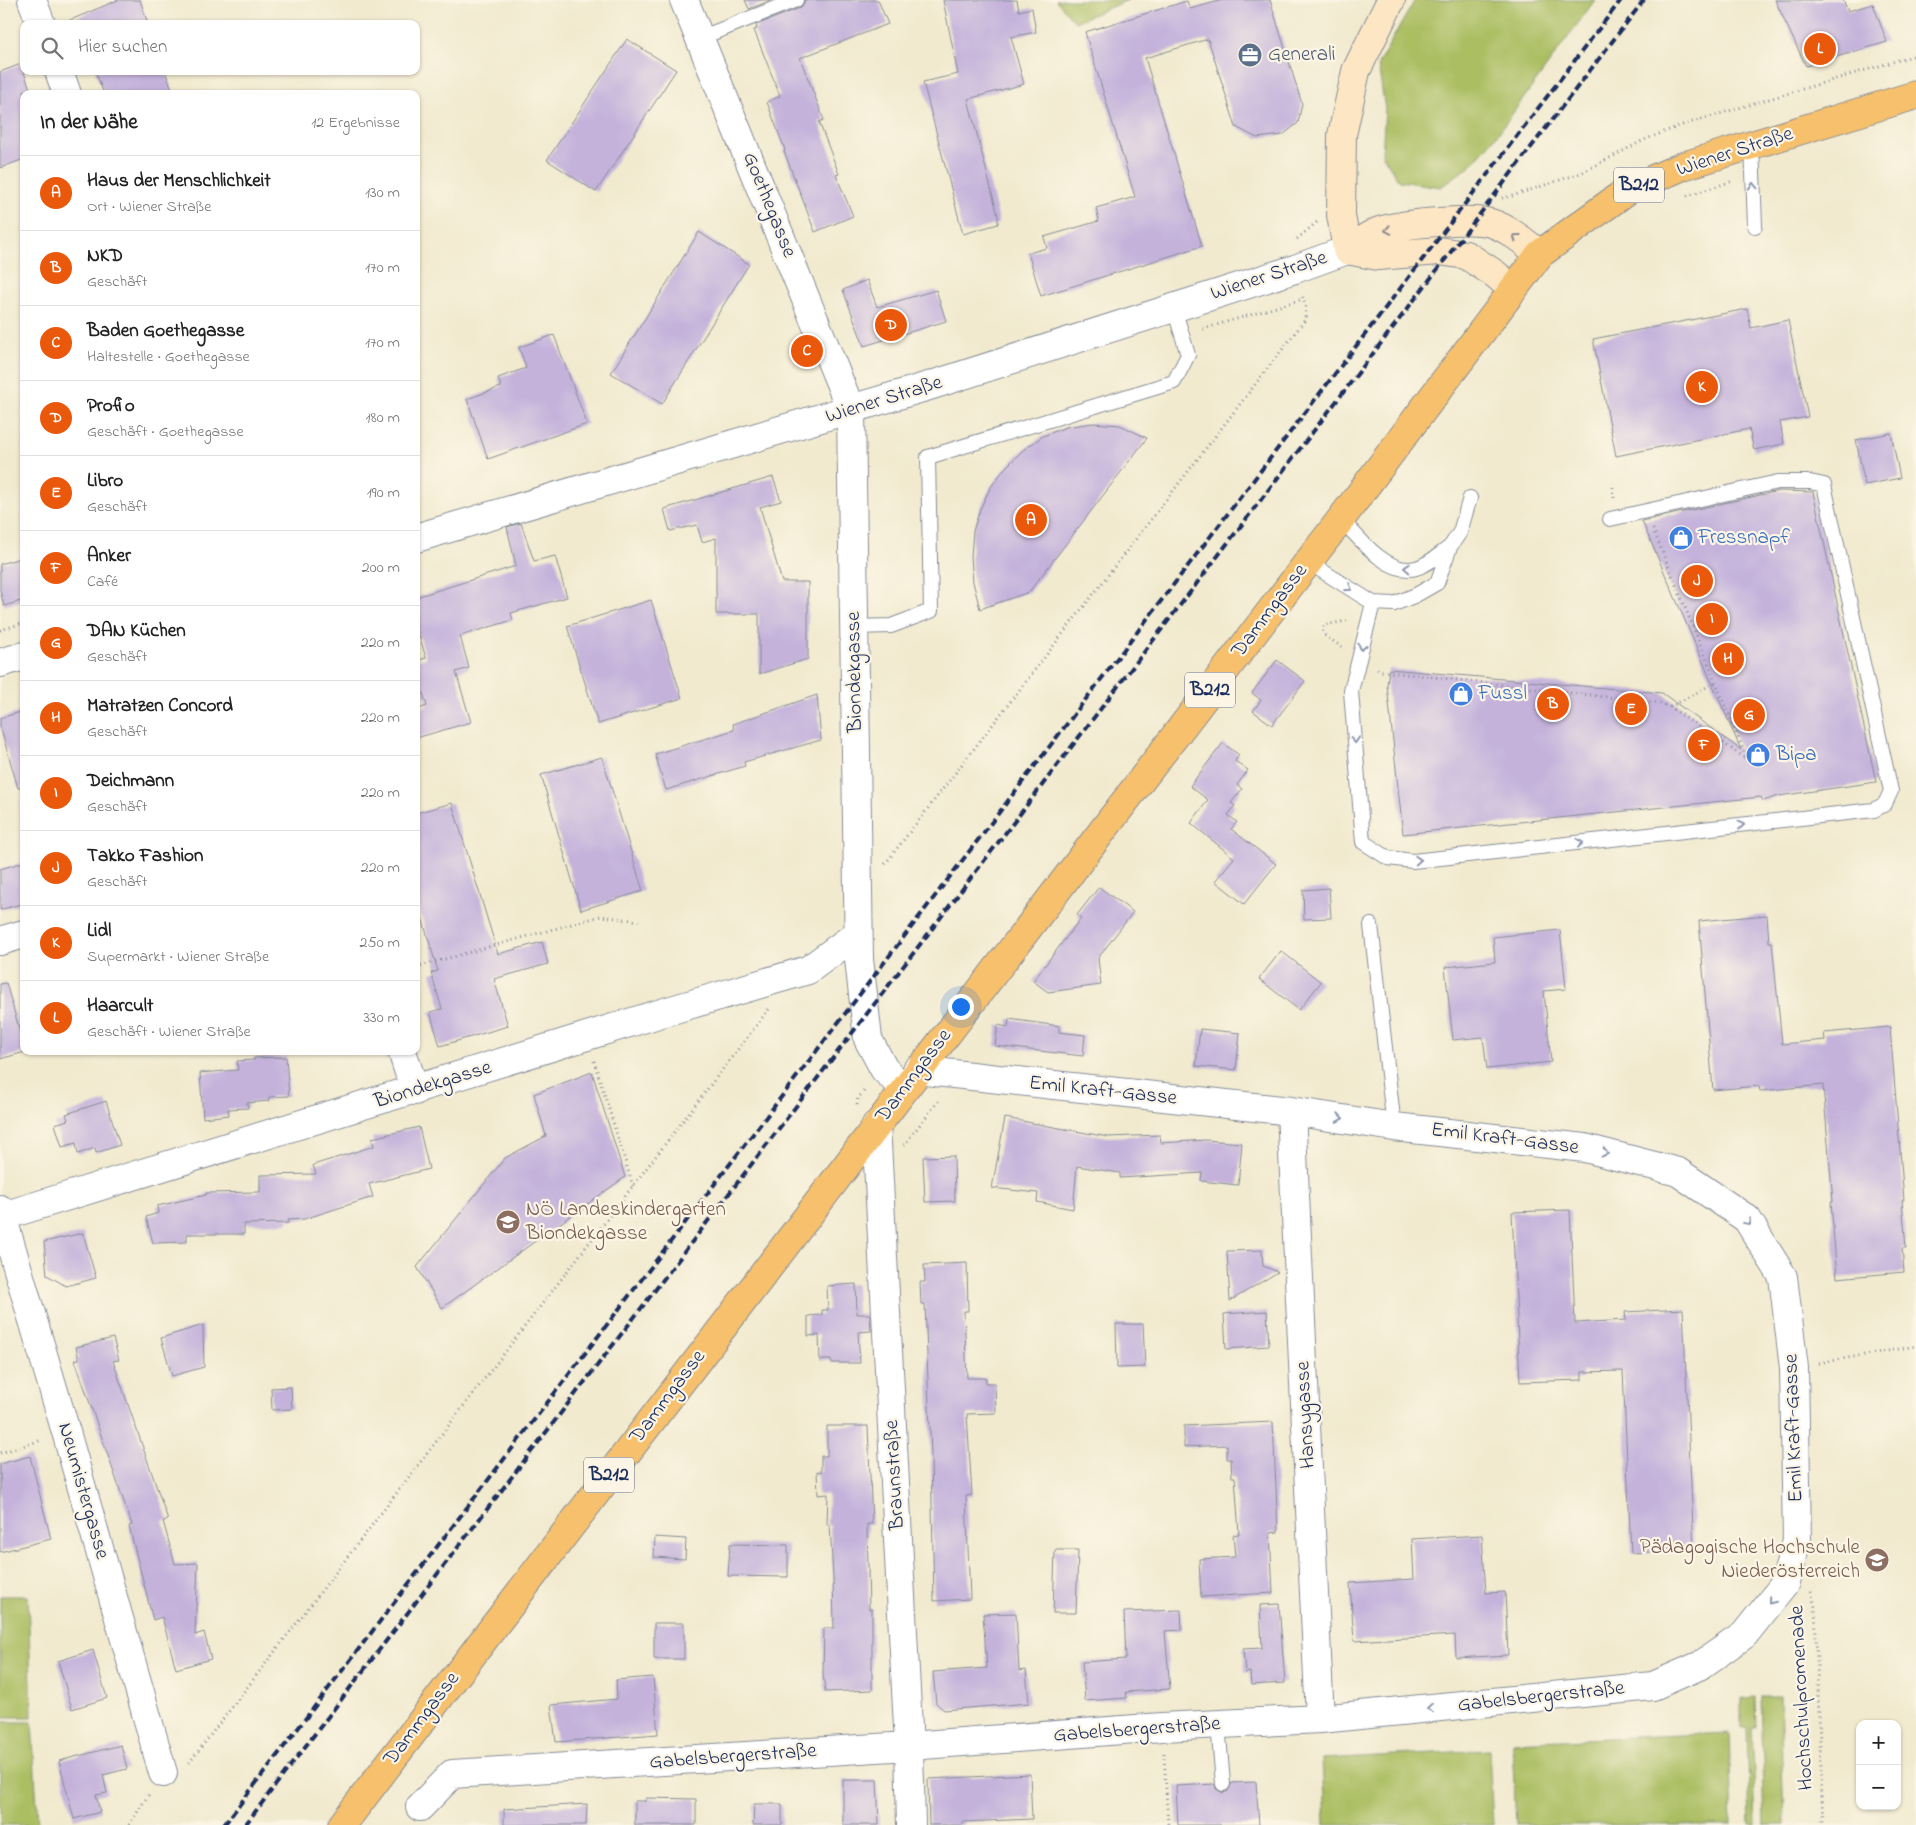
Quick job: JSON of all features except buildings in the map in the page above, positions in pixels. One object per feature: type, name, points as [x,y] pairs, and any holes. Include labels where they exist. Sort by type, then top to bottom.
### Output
[{"type":"main road","points":[[1347,250],[1341,215],[1342,135],[1356,71],[1386,4]]},
{"type":"main road","name":"Wiener Straße","points":[[1347,250],[1377,232],[1405,226],[1463,220],[1490,223],[1508,231],[1540,254],[1628,190],[1684,166],[1916,96]]},
{"type":"main road","name":"Wiener Straße","points":[[1347,250],[1378,256],[1439,251],[1466,255],[1495,274],[1513,289]]},
{"type":"main road","name":"Dammgasse","points":[[342,1825],[1341,519],[1540,254]]},
{"type":"street","points":[[32,0],[40,20]]},
{"type":"street","name":"Goethegasse","points":[[684,0],[852,410]]},
{"type":"street","points":[[60,75],[66,90]]},
{"type":"street","name":"Wiener Straße","points":[[420,537],[852,410],[1295,269],[1347,250]]},
{"type":"street","name":"Biondekgasse","points":[[852,410],[860,972],[868,1039],[884,1069],[910,1080]]},
{"type":"street","points":[[0,663],[20,657]]},
{"type":"street","name":"Biondekgasse","points":[[1,1214],[808,970],[858,934]]},
{"type":"street","points":[[0,941],[20,935]]},
{"type":"street","points":[[403,1055],[415,1090]]},
{"type":"street","name":"Emil Kraft-Gasse","points":[[910,1080],[1291,1111],[1394,1127],[1585,1148],[1678,1172],[1747,1219],[1783,1277],[1794,1368],[1797,1541]]},
{"type":"street","name":"Hansygasse","points":[[1291,1111],[1320,1719]]},
{"type":"street","name":"Braunstraße","points":[[876,1125],[909,1746],[911,1825]]},
{"type":"street","name":"Neumistergasse","points":[[1,1214],[66,1432],[163,1773]]},
{"type":"street","name":"Gabelsbergerstraße","points":[[420,1807],[452,1774],[909,1746],[1162,1727],[1320,1719],[1653,1686],[1701,1665],[1744,1635],[1784,1585],[1797,1541]]},
{"type":"lane","points":[[700,38],[796,0]]},
{"type":"lane","points":[[1752,145],[1755,226]]},
{"type":"lane","points":[[854,627],[891,626],[932,611],[928,457],[1174,382],[1188,355],[1174,308]]},
{"type":"lane","points":[[1373,603],[1351,691],[1363,842],[1388,858],[1413,861],[1423,860],[1874,810],[1885,804],[1891,791],[1824,485],[1810,482],[1778,482],[1610,519]]},
{"type":"lane","points":[[1308,562],[1373,603],[1394,604],[1416,595],[1437,582],[1450,547],[1460,532],[1470,498]]},
{"type":"lane","points":[[1341,519],[1374,554],[1401,569],[1417,568],[1450,547]]},
{"type":"lane","points":[[1371,925],[1394,1127]]},
{"type":"lane","points":[[1218,1724],[1223,1784]]},
{"type":"path","points":[[1495,199],[1512,196],[1581,173],[1644,140],[1678,126],[1916,55]]},
{"type":"path","points":[[1680,198],[1753,175]]},
{"type":"path","points":[[1295,240],[1314,223]]},
{"type":"path","points":[[882,869],[1305,320],[1306,308],[1303,299]]},
{"type":"path","points":[[1613,487],[1614,499]]},
{"type":"path","points":[[1341,646],[1381,671],[1659,703],[1670,706],[1748,760],[1645,511]]},
{"type":"path","points":[[0,630],[20,624]]},
{"type":"path","points":[[1670,706],[1716,682]]},
{"type":"path","points":[[420,967],[601,916],[639,921]]},
{"type":"path","points":[[129,1825],[163,1773],[186,1767],[774,1003]]},
{"type":"path","points":[[586,1037],[633,1186]]},
{"type":"path","points":[[1794,1368],[1916,1346]]},
{"type":"path","points":[[0,1453],[66,1432]]},
{"type":"path","name":"Hochschulpromenade","points":[[1810,1588],[1815,1607],[1822,1825]]},
{"type":"path","points":[[1162,1727],[1168,1825]]},
{"type":"green space","points":[[1056,0],[1128,0],[1075,22]]},
{"type":"green space","points":[[1415,0],[1595,0],[1497,135],[1472,164],[1441,187],[1399,181],[1382,154],[1385,109],[1378,64]]},
{"type":"green space","points":[[0,1596],[28,1596],[32,1717],[0,1717]]},
{"type":"green space","points":[[1761,1696],[1780,1696],[1784,1825],[1765,1825]]},
{"type":"green space","points":[[1755,1698],[1756,1728],[1752,1728],[1756,1825],[1750,1825],[1747,1728],[1742,1728],[1742,1699]]},
{"type":"green space","points":[[0,1722],[32,1722],[38,1825],[0,1825]]},
{"type":"green space","points":[[1729,1733],[1732,1825],[1516,1825],[1512,1742]]},
{"type":"green space","points":[[1489,1750],[1493,1825],[1325,1825],[1322,1759]]},
{"type":"railway","points":[[224,1825],[1621,0]]},
{"type":"railway","points":[[245,1825],[1644,0]]},
{"type":"place","name":"Haarcult","points":[[1820,49]]},
{"type":"place","name":"Generali","points":[[1250,55]]},
{"type":"place","name":"Profio","points":[[891,325]]},
{"type":"place","name":"Baden Goethegasse","points":[[807,351]]},
{"type":"place","name":"Lidl","points":[[1702,387]]},
{"type":"place","name":"Haus der Menschlichkeit","points":[[1031,520]]},
{"type":"place","name":"Fressnapf","points":[[1681,538]]},
{"type":"place","name":"Takko Fashion","points":[[1697,581]]},
{"type":"place","name":"Deichmann","points":[[1712,619]]},
{"type":"place","name":"Matratzen Concord","points":[[1728,659]]},
{"type":"place","name":"Fussl","points":[[1461,694]]},
{"type":"place","name":"NKD","points":[[1553,704]]},
{"type":"place","name":"Libro","points":[[1631,709]]},
{"type":"place","name":"DAN Küchen","points":[[1749,715]]},
{"type":"place","name":"Anker","points":[[1704,745]]},
{"type":"place","name":"Bipa","points":[[1758,755]]},
{"type":"place","name":"NÖ Landeskindergarten Biondekgasse","points":[[508,1222]]},
{"type":"place","name":"Pädagogische Hochschule Niederösterreich","points":[[1877,1560]]}]
